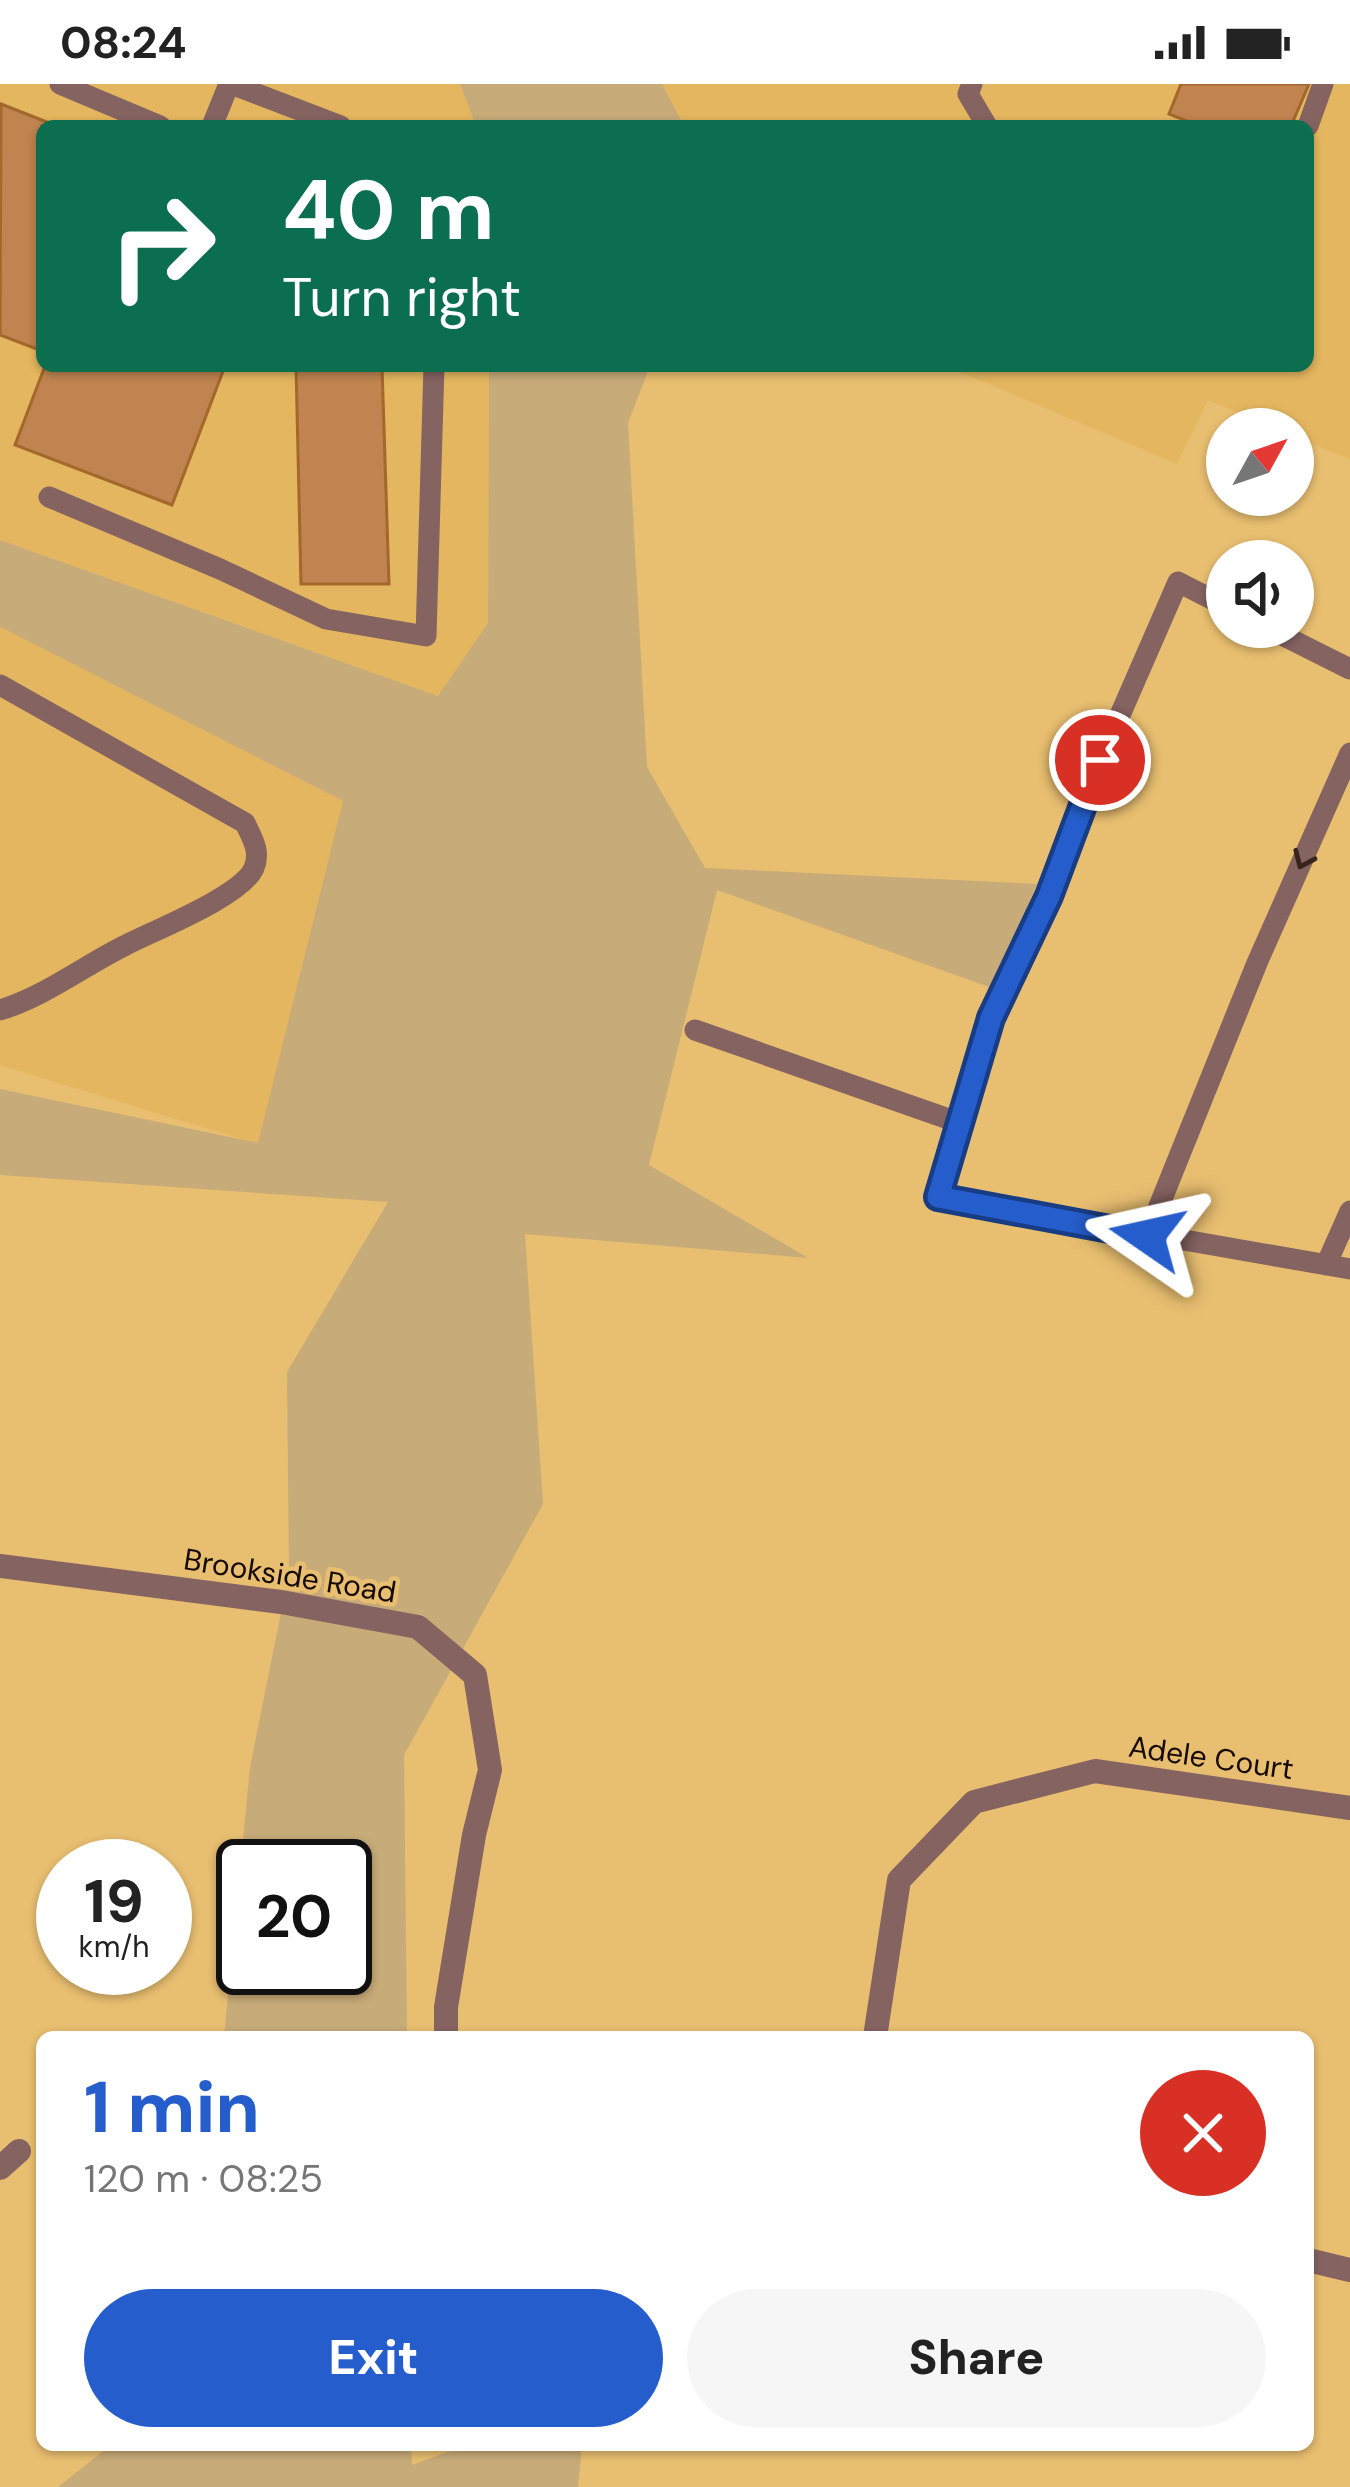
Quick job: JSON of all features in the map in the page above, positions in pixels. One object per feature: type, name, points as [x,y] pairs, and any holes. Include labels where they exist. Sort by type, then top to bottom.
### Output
[{"type":"street","name":"Brookside Road","points":[[0,1566],[281,1602],[418,1627],[475,1675],[490,1770],[470,1857],[446,2031]]},
{"type":"street","name":"Adele Court","points":[[875,2031],[899,1880],[974,1802],[1095,1771],[1350,1808]]},
{"type":"street","points":[[1314,2261],[1350,2270]]},
{"type":"lane","points":[[60,84],[146,120]]},
{"type":"lane","points":[[215,120],[230,84],[325,120]]},
{"type":"lane","points":[[972,84],[968,94],[984,120]]},
{"type":"lane","points":[[1310,120],[1323,84]]},
{"type":"lane","points":[[49,497],[326,619],[426,636],[434,372]]},
{"type":"lane","points":[[1206,596],[1178,582],[1100,760],[1049,896],[991,1018],[938,1197],[1350,1270]]},
{"type":"lane","points":[[1307,648],[1350,670]]},
{"type":"lane","points":[[0,685],[245,823],[258,850],[254,871],[175,924],[0,1010]]},
{"type":"lane","points":[[1147,1236],[1350,753]]},
{"type":"lane","points":[[695,1030],[960,1123]]},
{"type":"lane","points":[[1327,1265],[1350,1211]]},
{"type":"shaded area","points":[[0,84],[460,84],[474,120],[36,120],[36,372],[489,372],[488,623],[438,696],[0,540]]},
{"type":"shaded area","points":[[460,84],[662,84],[681,120],[474,120]]},
{"type":"shaded area","points":[[662,84],[1350,84],[1350,459],[1314,444],[1314,408],[1227,408],[1208,400],[1177,464],[960,372],[1314,372],[1314,120],[681,120]]},
{"type":"shaded area","points":[[489,372],[648,372],[628,423],[647,767],[705,868],[1037,884],[992,988],[717,890],[649,1165],[808,1258],[525,1234],[543,1504],[404,1755],[407,2031],[225,2031],[228,1995],[372,1995],[372,1839],[243,1839],[250,1767],[289,1573],[287,1372],[388,1202],[0,1175],[0,1089],[258,1143],[343,801],[0,627],[0,540],[438,696],[488,623]]},
{"type":"shaded area","points":[[0,627],[343,801],[258,1144],[0,1065]]},
{"type":"shaded area","points":[[103,2451],[411,2451],[412,2465],[450,2451],[581,2451],[578,2487],[58,2487]]},
{"type":"building","points":[[1181,84],[1309,84],[1294,120],[1184,120],[1169,114]]},
{"type":"building","points":[[1,104],[42,120],[36,120],[36,349],[0,335]]},
{"type":"building","points":[[43,372],[223,372],[172,505],[15,445]]},
{"type":"building","points":[[296,372],[382,372],[389,584],[301,584]]},
{"type":"route","points":[[1100,760],[1049,896],[991,1018],[938,1197],[1147,1236]]}]
